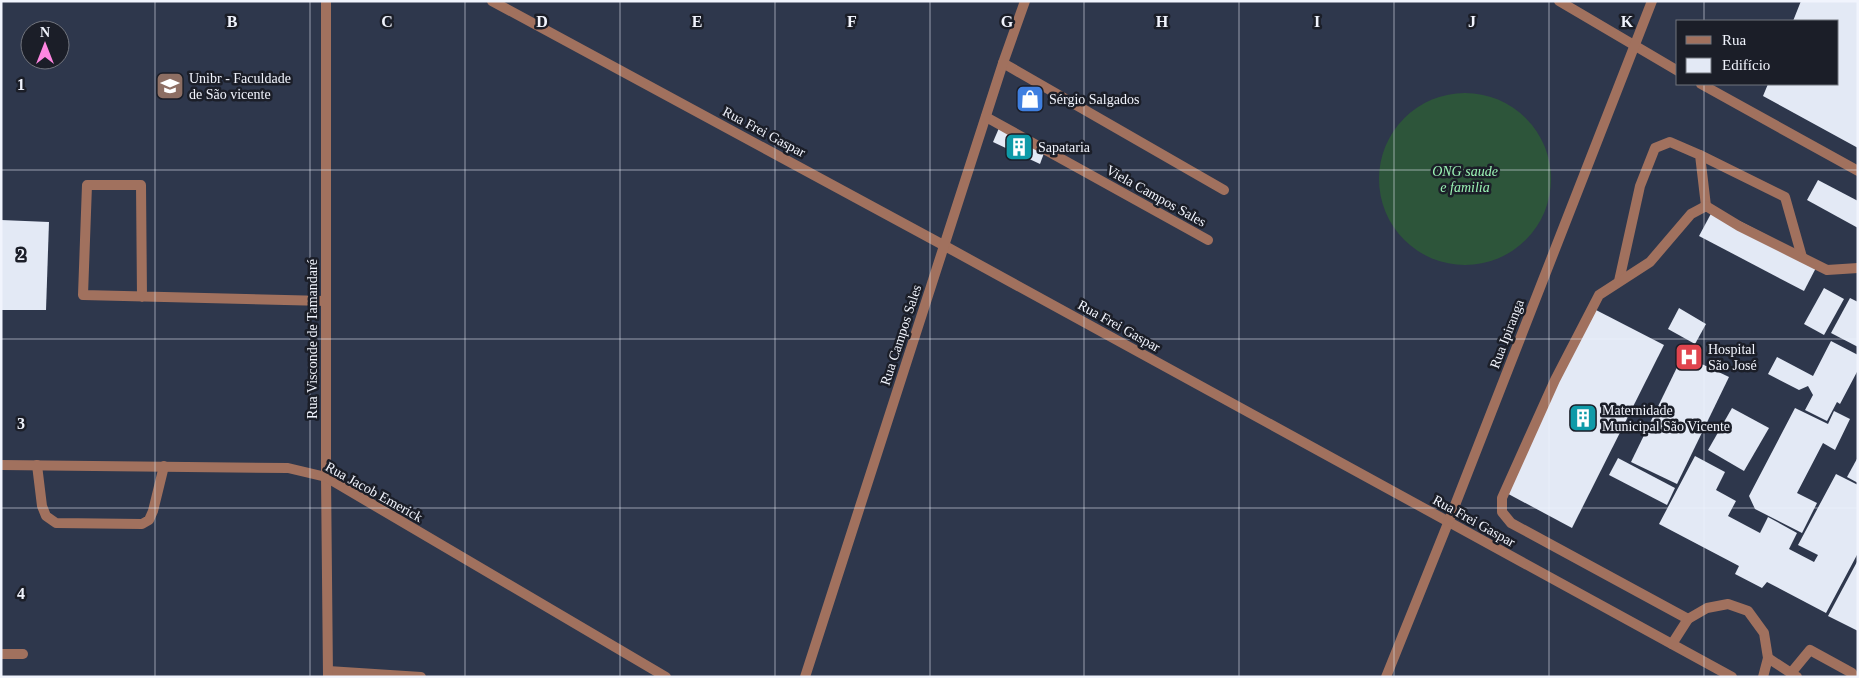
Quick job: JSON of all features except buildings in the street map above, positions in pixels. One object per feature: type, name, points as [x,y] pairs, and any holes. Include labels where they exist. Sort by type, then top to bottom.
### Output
[{"type":"street","name":"Rua Visconde de Tamandaré","points":[[326,1],[328,674]]},
{"type":"street","name":"Rua Frei Gaspar","points":[[492,1],[1732,677]]},
{"type":"street","name":"Rua Campos Sales","points":[[805,677],[1003,63],[1025,1]]},
{"type":"street","points":[[1559,1],[1676,70]]},
{"type":"street","name":"Rua Ipiranga","points":[[1386,677],[1652,1]]},
{"type":"street","points":[[1003,63],[1224,190]]},
{"type":"street","points":[[1703,85],[1858,171]]},
{"type":"street","name":"Viela Campos Sales","points":[[986,116],[1208,240]]},
{"type":"street","points":[[1619,281],[1640,186],[1655,148],[1670,142],[1700,154],[1785,197],[1802,257]]},
{"type":"street","points":[[1700,154],[1706,206]]},
{"type":"street","points":[[142,297],[141,184],[87,184],[83,296],[326,301]]},
{"type":"street","points":[[1706,206],[1740,226],[1827,270],[1858,268]]},
{"type":"street","points":[[1688,619],[1510,523],[1502,512],[1502,498],[1555,380],[1599,294],[1650,262],[1691,214],[1706,206]]},
{"type":"street","name":"Rua Jacob Emerick","points":[[1,465],[288,468],[326,478],[666,677]]},
{"type":"street","points":[[37,465],[42,506],[46,516],[56,523],[142,524],[149,520],[153,512],[164,466]]},
{"type":"street","points":[[1672,644],[1688,619],[1707,608],[1728,604],[1748,611],[1764,633],[1768,658],[1763,677]]},
{"type":"street","points":[[1768,658],[1794,675],[1810,650],[1852,673],[1854,677]]},
{"type":"street","points":[[1,654],[23,654]]},
{"type":"street","points":[[328,674],[421,677]]},
{"type":"green space","name":"ONG saude e familia","points":[[1457,93],[1473,93],[1498,99],[1506,103],[1520,112],[1532,124],[1545,146],[1551,179],[1545,212],[1532,234],[1520,246],[1498,259],[1473,265],[1457,265],[1432,259],[1424,255],[1410,246],[1398,234],[1385,212],[1379,187],[1379,171],[1385,146],[1389,138],[1398,124],[1410,112],[1432,99]]},
{"type":"place","name":"Unibr - Faculdade de São vicente","points":[[170,86]]},
{"type":"place","name":"Sérgio Salgados","points":[[1030,99]]},
{"type":"place","name":"Sapataria","points":[[1019,147]]},
{"type":"place","name":"Hospital São José","points":[[1689,357]]},
{"type":"place","name":"Maternidade Municipal São Vicente","points":[[1583,418]]}]
